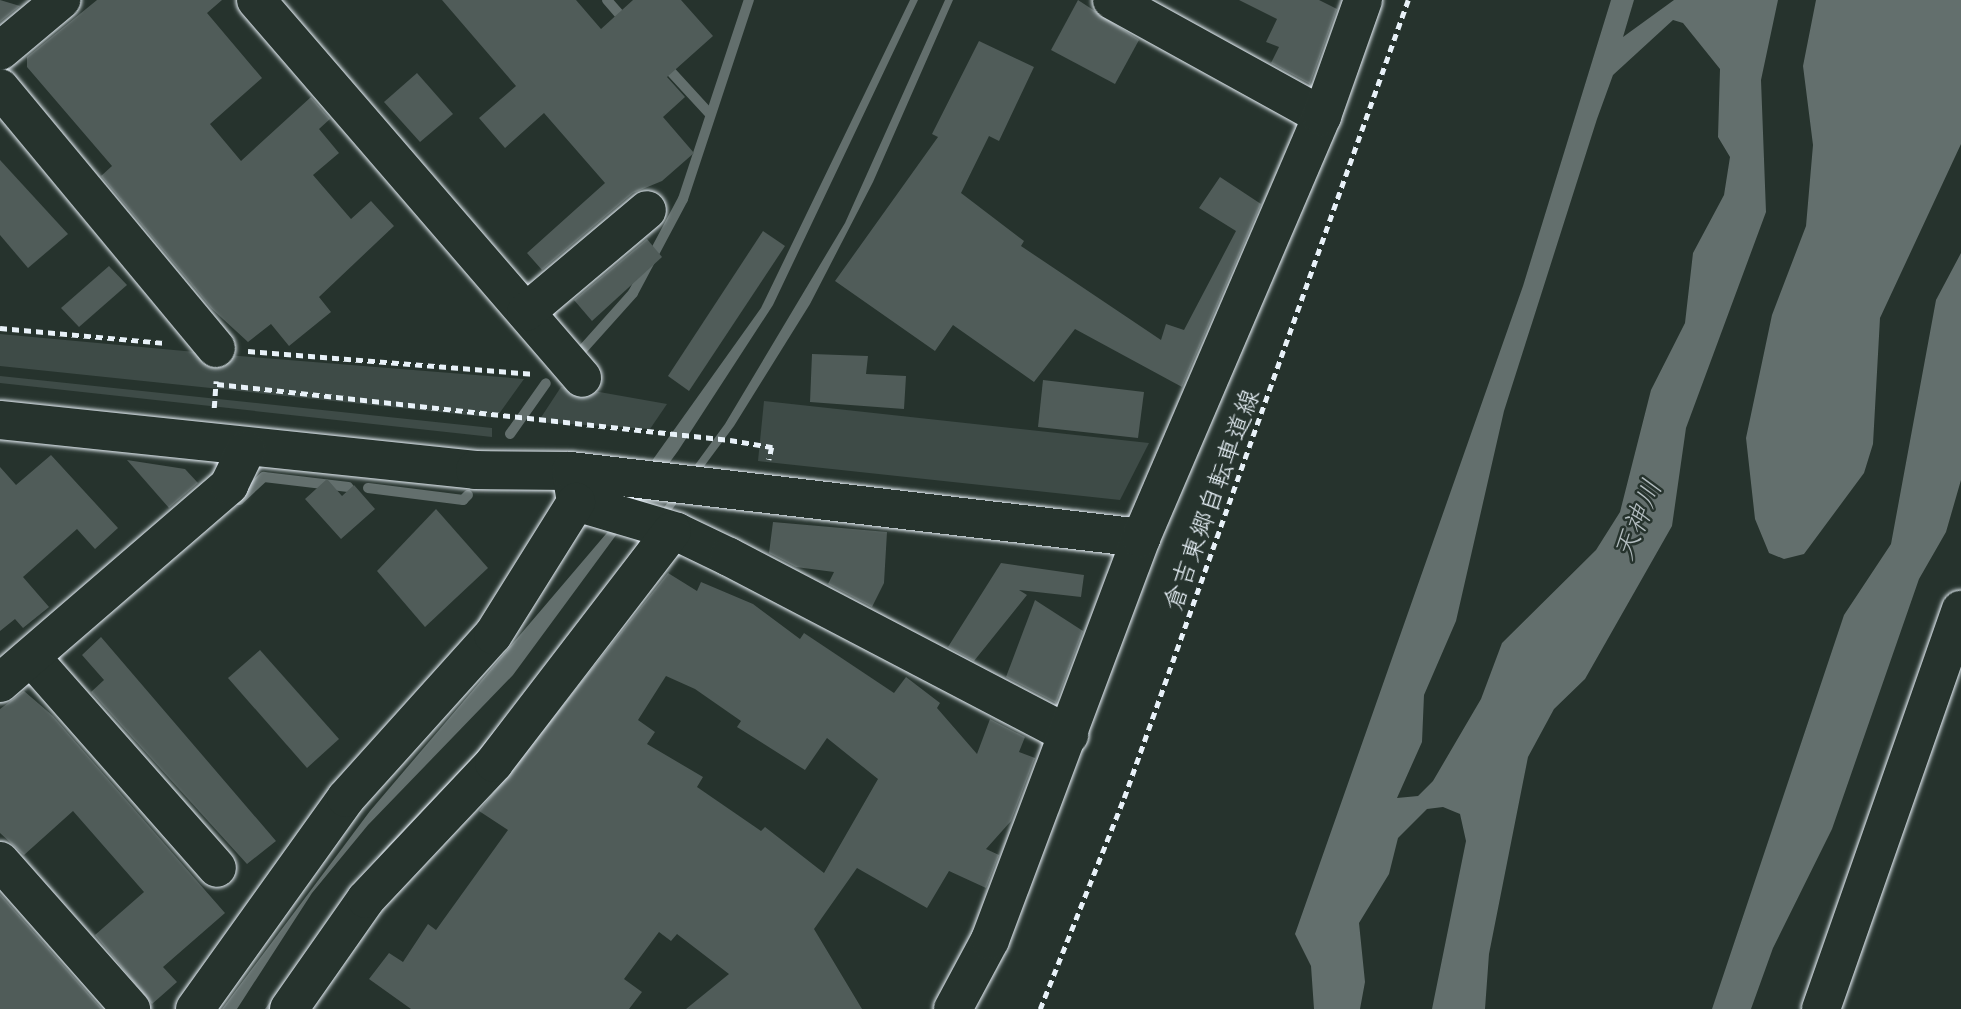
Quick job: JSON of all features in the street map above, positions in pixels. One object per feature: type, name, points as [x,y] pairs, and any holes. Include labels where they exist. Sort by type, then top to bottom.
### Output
[{"type":"street","points":[[0,51],[61,0]]},
{"type":"street","points":[[256,0],[582,378]]},
{"type":"street","points":[[1112,0],[1322,116]]},
{"type":"street","points":[[953,1009],[990,940],[1141,538],[1322,116],[1363,0]]},
{"type":"street","points":[[0,88],[216,366]]},
{"type":"street","points":[[526,312],[647,210]]},
{"type":"street","points":[[0,420],[246,450],[475,470],[573,486],[672,531],[1069,735]]},
{"type":"street","points":[[217,869],[10,671],[229,485],[246,450]]},
{"type":"street","points":[[573,486],[626,476],[1141,538]]},
{"type":"street","points":[[195,1009],[346,798],[493,635],[573,486]]},
{"type":"street","points":[[302,1003],[366,899],[494,763],[672,531]]},
{"type":"street","points":[[1821,1009],[1961,610]]},
{"type":"street","points":[[0,861],[131,1009]]},
{"type":"path","name":"倉吉東郷自転車道線","points":[[1040,1009],[1139,758],[1408,0]]},
{"type":"path","points":[[0,328],[495,418],[730,440],[772,447],[767,472]]},
{"type":"path","points":[[216,366],[582,378]]},
{"type":"shaded area","points":[[0,334],[524,379],[496,418],[0,366]]},
{"type":"shaded area","points":[[0,376],[492,428],[492,437],[0,383]]},
{"type":"shaded area","points":[[561,387],[667,404],[650,429],[538,422]]},
{"type":"shaded area","points":[[764,401],[1149,443],[1120,500],[758,461]]},
{"type":"water","points":[[910,0],[918,0],[773,305],[678,451],[513,675],[368,825],[312,893],[237,1009],[222,1009],[370,811],[617,521],[624,500],[761,308]]},
{"type":"water","points":[[945,0],[953,0],[873,182],[810,304],[734,426],[544,682],[387,856],[272,1009],[265,1009],[382,852],[475,754],[554,658],[725,424],[845,223]]},
{"type":"water","name":"天神川","points":[[1611,0],[1634,0],[1623,37],[1674,0],[1778,0],[1761,80],[1766,212],[1686,428],[1672,526],[1585,679],[1554,709],[1528,757],[1489,954],[1485,1009],[1432,1009],[1466,841],[1460,814],[1443,807],[1427,809],[1398,838],[1389,874],[1359,923],[1365,982],[1360,1009],[1314,1009],[1311,966],[1295,934],[1523,286]],"holes":[[[1673,20],[1683,23],[1720,69],[1718,137],[1730,157],[1724,195],[1693,253],[1685,323],[1651,390],[1620,512],[1596,550],[1502,643],[1481,699],[1433,781],[1418,796],[1397,798],[1422,742],[1424,695],[1456,621],[1504,411],[1613,75]]]},
{"type":"water","points":[[1816,0],[1961,0],[1961,144],[1880,318],[1873,444],[1864,473],[1804,554],[1784,559],[1769,553],[1755,519],[1746,438],[1772,315],[1806,226],[1813,145],[1803,66]]},
{"type":"water","points":[[1961,253],[1961,480],[1946,532],[1919,579],[1832,829],[1773,948],[1751,1009],[1712,1009],[1844,615],[1891,544],[1936,300]]},
{"type":"building","points":[[0,0],[20,6],[0,22]]},
{"type":"building","points":[[97,0],[222,0],[207,13],[262,78],[210,124],[241,161],[311,97],[330,119],[319,129],[339,153],[313,175],[351,219],[371,201],[394,226],[319,297],[331,312],[289,346],[271,324],[248,342],[211,308],[101,176],[112,166],[27,67],[27,57]]},
{"type":"building","points":[[442,0],[576,0],[601,29],[633,0],[681,0],[713,36],[667,77],[685,97],[663,117],[694,153],[662,181],[633,193],[542,270],[527,253],[605,183],[544,113],[505,148],[479,118],[516,86]]},
{"type":"building","points":[[1078,0],[1139,40],[1115,84],[1051,50]]},
{"type":"building","points":[[1239,0],[1319,0],[1337,9],[1310,84],[1271,63],[1279,47],[1266,42],[1277,19]]},
{"type":"building","points":[[979,41],[1034,67],[999,141],[989,136],[961,193],[1024,241],[1021,246],[1161,340],[1166,324],[1184,330],[1236,231],[1199,208],[1220,177],[1261,204],[1182,387],[1075,329],[1034,382],[953,325],[935,351],[835,281],[938,137],[932,134]]},
{"type":"building","points":[[417,73],[453,114],[420,142],[384,102]]},
{"type":"building","points":[[0,160],[68,234],[28,268],[0,235]]},
{"type":"building","points":[[763,231],[785,246],[689,391],[668,376]]},
{"type":"building","points":[[647,239],[662,257],[592,321],[574,300]]},
{"type":"building","points":[[109,266],[127,285],[79,327],[61,308]]},
{"type":"building","points":[[812,354],[868,356],[866,374],[906,376],[904,409],[810,402]]},
{"type":"building","points":[[1043,380],[1144,392],[1138,438],[1038,427]]},
{"type":"building","points":[[51,455],[118,528],[95,549],[77,529],[23,577],[49,607],[23,628],[15,619],[0,631],[0,467],[16,485]]},
{"type":"building","points":[[127,460],[185,469],[198,483],[169,508]]},
{"type":"building","points":[[327,479],[342,496],[354,485],[375,509],[341,539],[305,499]]},
{"type":"building","points":[[436,509],[488,568],[425,627],[377,571]]},
{"type":"building","points":[[773,522],[887,532],[884,583],[872,607],[828,584],[834,572],[796,567],[769,553]]},
{"type":"building","points":[[1001,563],[1084,575],[1081,597],[1019,590],[1027,595],[974,661],[948,647]]},
{"type":"building","points":[[668,573],[697,591],[701,582],[753,604],[800,639],[804,633],[894,693],[906,677],[940,703],[937,708],[977,754],[990,719],[1025,737],[1019,752],[1035,758],[1011,821],[986,849],[999,855],[986,888],[949,871],[927,908],[857,868],[814,929],[862,1009],[686,1009],[729,974],[677,934],[671,941],[659,932],[624,979],[642,992],[629,1009],[411,1009],[369,979],[389,953],[403,962],[428,924],[436,930],[508,830],[479,811]],"holes":[[[666,676],[695,689],[741,721],[737,727],[805,770],[827,738],[878,779],[824,873],[765,827],[761,831],[697,787],[703,777],[647,744],[655,732],[638,720]]]},
{"type":"building","points":[[1035,600],[1083,631],[1056,703],[1006,677]]},
{"type":"building","points":[[101,637],[276,841],[247,864],[91,692],[104,680],[82,655]]},
{"type":"building","points":[[260,650],[339,739],[307,768],[228,678]]},
{"type":"building","points":[[24,691],[53,716],[225,913],[163,967],[177,982],[152,1004],[95,935],[144,892],[73,811],[24,855],[0,833],[0,709]]},
{"type":"building","points":[[0,894],[102,1009],[0,1009]]},
{"type":"waterway","points":[[607,0],[627,23]]},
{"type":"waterway","points":[[583,349],[633,293],[683,199],[749,0]]},
{"type":"waterway","points":[[663,63],[708,112]]},
{"type":"waterway","points":[[510,434],[546,383]]},
{"type":"waterway","points":[[239,500],[264,477],[348,487]]},
{"type":"waterway","points":[[368,488],[463,500],[468,495]]}]
